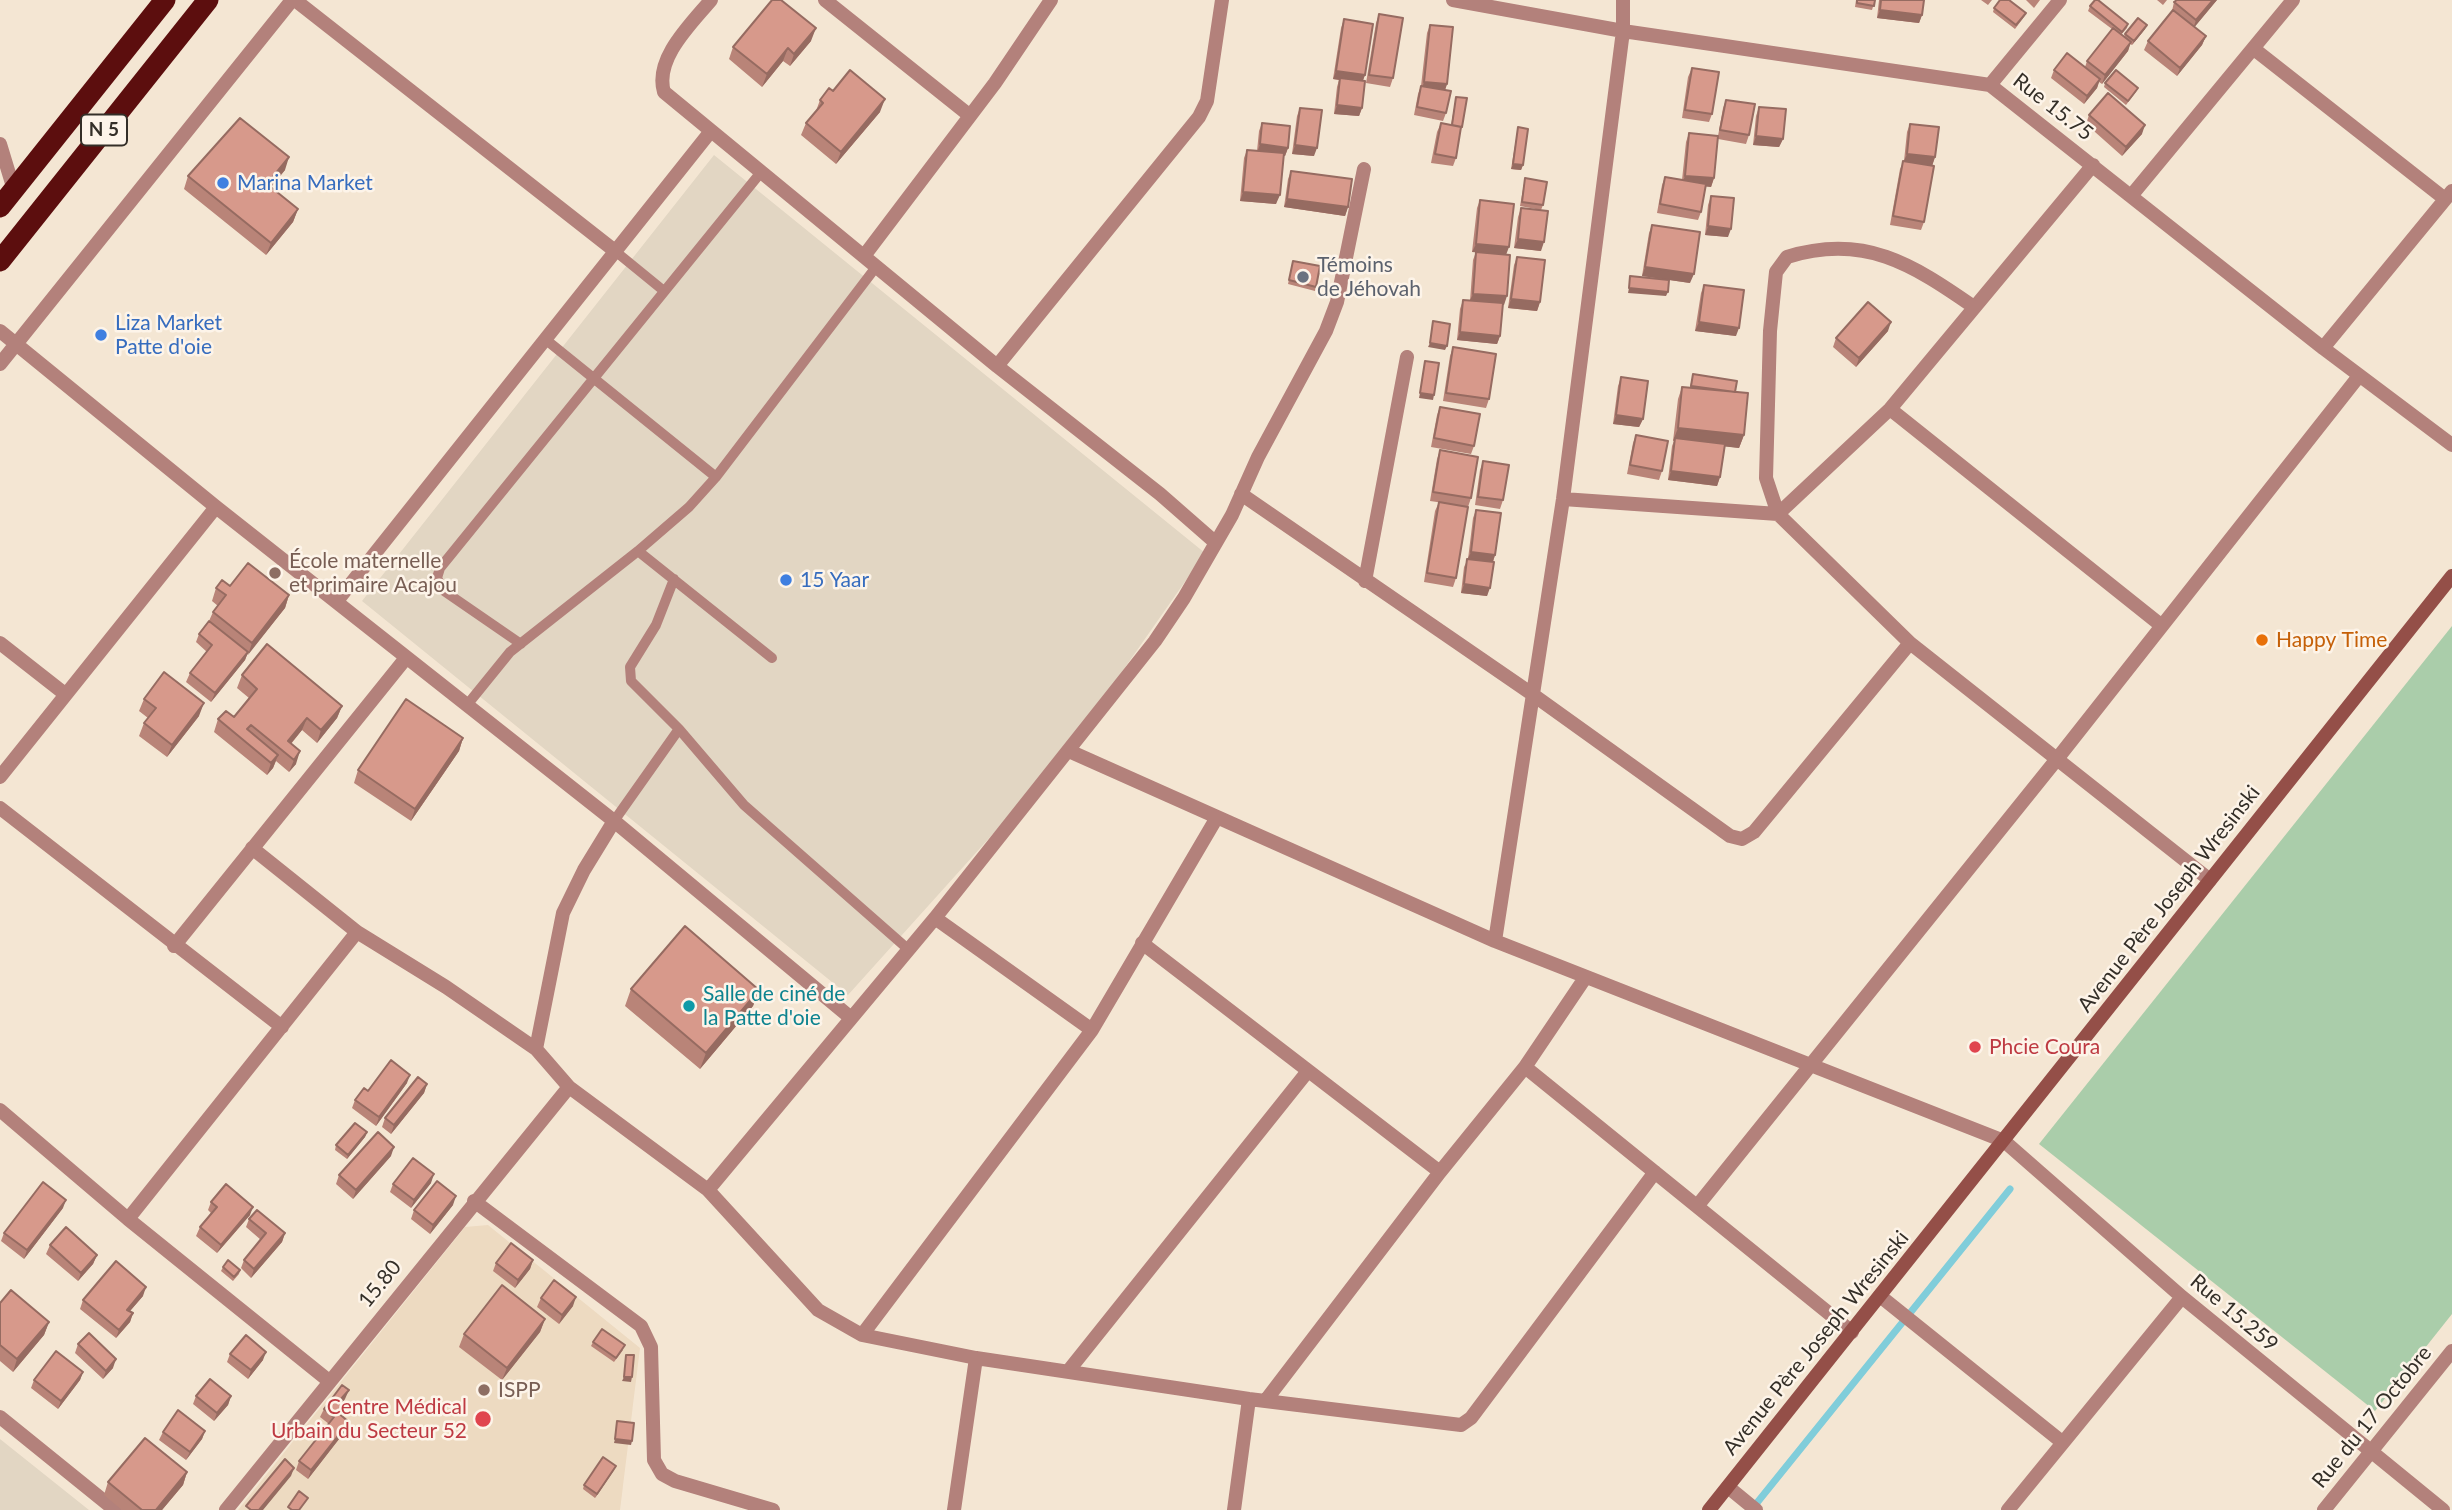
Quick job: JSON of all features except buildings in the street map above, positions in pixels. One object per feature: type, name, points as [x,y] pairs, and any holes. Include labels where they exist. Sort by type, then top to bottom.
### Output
[{"type":"highway","name":"N 5","points":[[0,207],[165,0]]},
{"type":"highway","name":"N 5","points":[[0,261],[208,0]]},
{"type":"street","points":[[0,364],[294,0],[615,251]]},
{"type":"street","points":[[711,0],[666,60],[661,83],[669,97],[997,366],[1160,494],[1216,543]]},
{"type":"street","points":[[825,0],[969,115]]},
{"type":"street","points":[[864,256],[1028,37],[1051,0]]},
{"type":"street","points":[[997,366],[1199,117],[1207,101],[1222,0]]},
{"type":"street","name":"Rue 15.75","points":[[1453,0],[1623,31],[1990,85],[2323,348],[2452,445]]},
{"type":"street","points":[[1495,941],[1563,499],[1623,31],[1623,0]]},
{"type":"street","points":[[1990,85],[2060,0]]},
{"type":"street","points":[[2131,196],[2293,0]]},
{"type":"street","points":[[2254,49],[2449,195],[2323,348]]},
{"type":"street","points":[[337,601],[711,131]]},
{"type":"street","points":[[0,144],[14,190]]},
{"type":"street","points":[[1563,499],[1778,514],[1890,409],[2093,165]]},
{"type":"street","points":[[708,1190],[909,950],[1155,641],[1216,543],[1326,331],[1338,302],[1364,169]]},
{"type":"street","points":[[1975,307],[1904,263],[1865,249],[1836,246],[1787,257],[1776,272],[1770,331],[1766,478],[1778,514],[1910,643],[2210,880]]},
{"type":"street","points":[[0,331],[216,507],[614,821],[851,1018]]},
{"type":"street","points":[[1365,581],[1407,357]]},
{"type":"street","points":[[1698,1205],[2057,759],[2359,376]]},
{"type":"street","points":[[1890,409],[2162,626]]},
{"type":"street","points":[[1241,494],[1532,694],[1730,836],[1742,839],[1754,832],[1910,643]]},
{"type":"street","points":[[0,777],[216,507]]},
{"type":"street","name":"Avenue Père Joseph Wresinski","points":[[1709,1510],[2452,576]]},
{"type":"street","points":[[0,643],[65,694]]},
{"type":"street","points":[[174,946],[406,657]]},
{"type":"street","name":"Rue 15.259","points":[[1069,751],[1216,819],[1495,941],[2004,1142],[2182,1297],[2443,1510]]},
{"type":"street","points":[[0,808],[174,946],[282,1027]]},
{"type":"street","points":[[862,1335],[1092,1030],[1216,819]]},
{"type":"street","points":[[536,1049],[563,913],[584,870],[614,821]]},
{"type":"street","points":[[253,848],[357,932],[446,987],[536,1049],[569,1087],[708,1190],[818,1310],[862,1335],[976,1358],[1249,1399],[1450,1426],[1461,1425],[1471,1418],[1655,1172]]},
{"type":"street","points":[[935,918],[1039,996],[1092,1030]]},
{"type":"street","points":[[128,1219],[357,932]]},
{"type":"street","points":[[1142,943],[1440,1172]]},
{"type":"street","points":[[1266,1400],[1440,1172],[1525,1067],[1585,978]]},
{"type":"street","points":[[1525,1067],[1852,1332]]},
{"type":"street","points":[[1069,1370],[1308,1071]]},
{"type":"street","name":"15.80","points":[[226,1510],[569,1087]]},
{"type":"street","points":[[0,1110],[128,1219],[329,1381]]},
{"type":"street","points":[[474,1201],[641,1326],[648,1335],[651,1347],[654,1460],[662,1474],[675,1481],[773,1510]]},
{"type":"street","points":[[1880,1296],[2062,1442]]},
{"type":"street","points":[[2008,1510],[2182,1297]]},
{"type":"street","name":"Rue du 17 Octobre","points":[[2325,1510],[2452,1351]]},
{"type":"street","points":[[954,1510],[976,1358]]},
{"type":"street","points":[[1234,1510],[1249,1399]]},
{"type":"street","points":[[0,1417],[115,1510]]},
{"type":"street","points":[[1728,1487],[1756,1510]]},
{"type":"lane","points":[[520,644],[444,591],[437,578],[440,568],[762,171]]},
{"type":"lane","points":[[615,251],[664,291]]},
{"type":"lane","points":[[467,705],[520,644],[689,507],[716,477],[876,267]]},
{"type":"lane","points":[[545,339],[716,477]]},
{"type":"lane","points":[[638,551],[772,659]]},
{"type":"lane","points":[[674,579],[656,625],[632,664],[628,675],[631,681],[679,729],[744,805],[909,950]]},
{"type":"lane","points":[[614,821],[679,729]]},
{"type":"shaded area","points":[[714,155],[1205,553],[1063,756],[848,995],[362,601]]},
{"type":"shaded area","name":"ISPP","points":[[488,1225],[640,1348],[620,1510],[238,1510],[465,1227]]},
{"type":"shaded area","points":[[0,1439],[89,1510],[0,1510]]},
{"type":"green space","points":[[2452,626],[2452,1314],[2375,1411],[2039,1144]]},
{"type":"waterway","points":[[1752,1509],[2010,1189]]},
{"type":"place","name":"Marina Market","points":[[223,183]]},
{"type":"place","name":"Témoins de Jéhovah","points":[[1303,277]]},
{"type":"place","name":"Liza Market Patte d'oie","points":[[101,335]]},
{"type":"place","name":"École maternelle et primaire Acajou","points":[[275,573]]},
{"type":"place","name":"15 Yaar","points":[[786,580]]},
{"type":"place","name":"Happy Time","points":[[2262,640]]},
{"type":"place","name":"Salle de ciné de la Patte d'oie","points":[[689,1006]]},
{"type":"place","name":"Phcie Coura","points":[[1975,1047]]},
{"type":"place","name":"ISPP","points":[[484,1390]]},
{"type":"place","name":"Centre Médical Urbain du Secteur 52","points":[[483,1419]]}]
